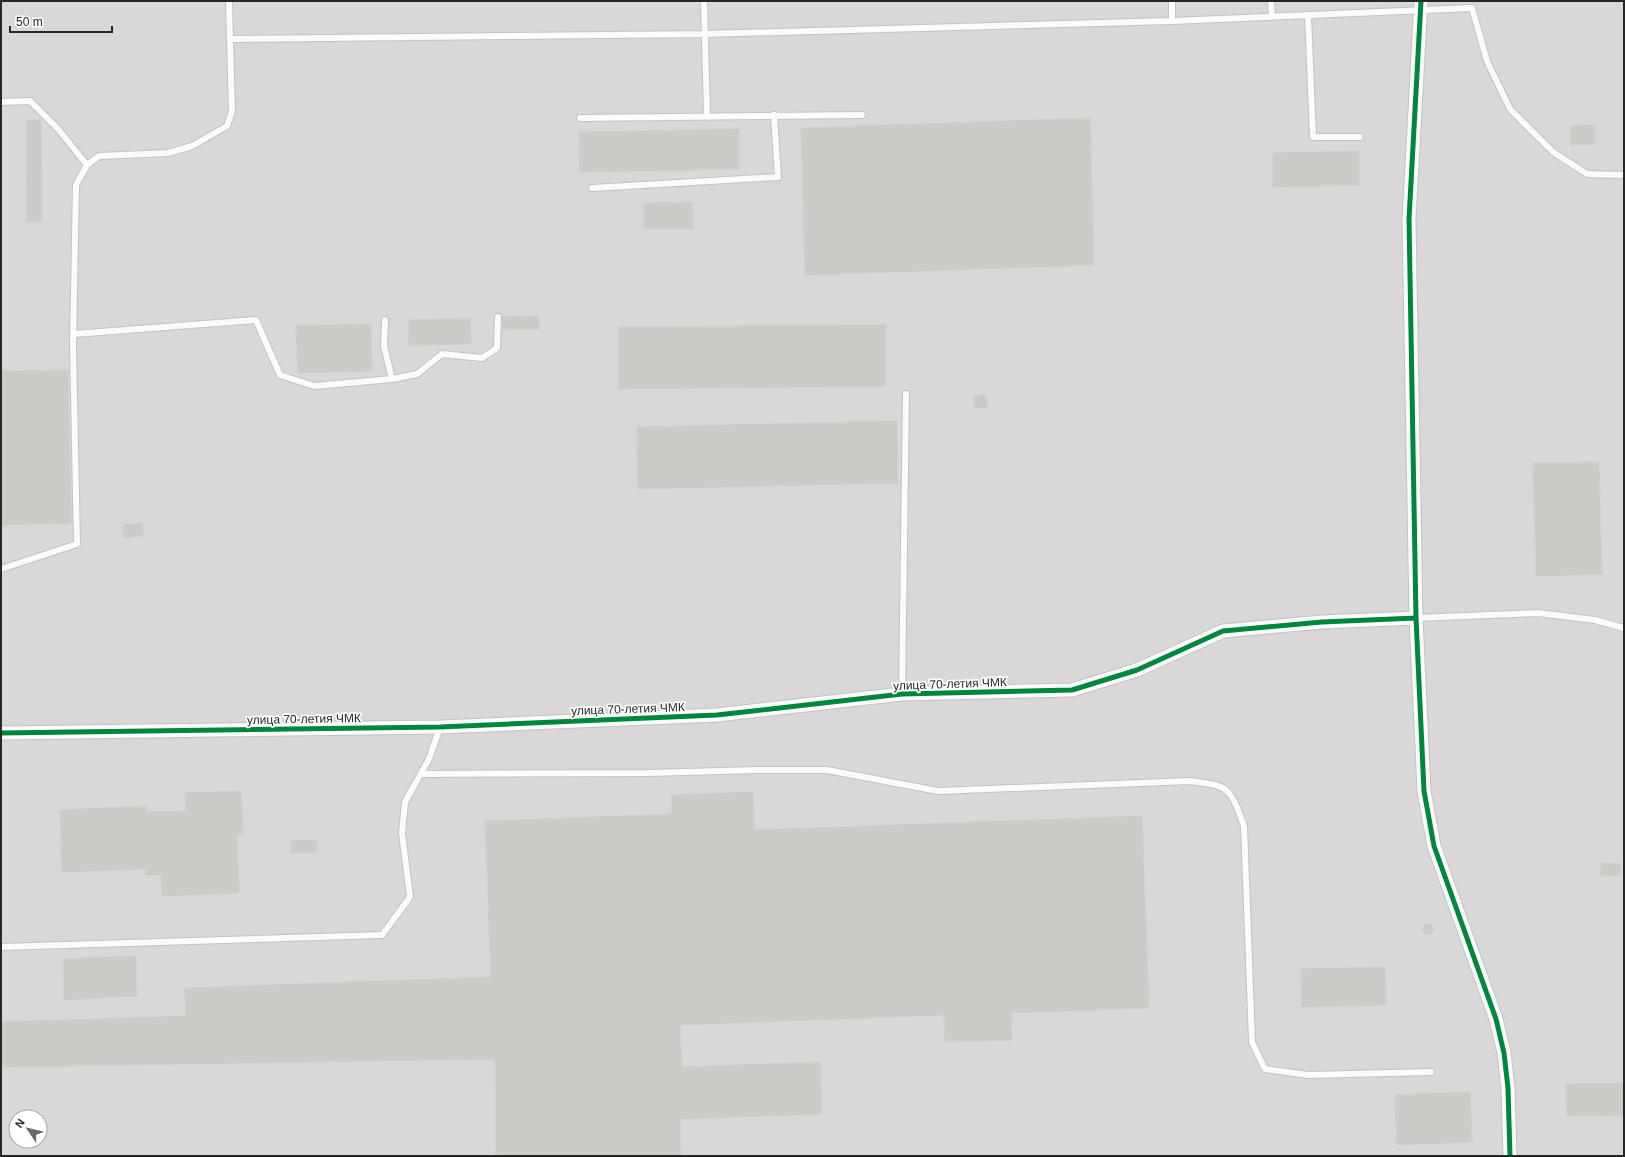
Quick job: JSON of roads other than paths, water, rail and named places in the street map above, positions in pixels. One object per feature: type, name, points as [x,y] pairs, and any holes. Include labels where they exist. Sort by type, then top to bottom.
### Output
[{"type":"street","points":[[1421,6],[1409,219],[1416,618],[1425,798],[1434,846],[1496,1019],[1504,1053],[1508,1088],[1510,1156]]},
{"type":"street","name":"улица 70-летия ЧМК","points":[[1,733],[440,727],[717,716],[902,694],[1072,690],[1137,670],[1223,631],[1242,628],[1416,618]]},
{"type":"lane","points":[[1,569],[77,544],[74,334],[76,185],[87,165],[99,156],[168,153],[192,146],[227,126],[232,111],[229,1]]},
{"type":"lane","points":[[704,1],[707,116]]},
{"type":"lane","points":[[1172,1],[1172,21]]},
{"type":"lane","points":[[1271,1],[1272,17]]},
{"type":"lane","points":[[230,39],[705,34],[1172,21],[1308,15],[1421,6],[1472,8],[1487,61],[1510,109],[1552,152],[1587,174],[1624,175]]},
{"type":"lane","points":[[1308,15],[1313,137],[1360,137]]},
{"type":"lane","points":[[1,102],[30,101],[59,130],[87,165]]},
{"type":"lane","points":[[592,188],[778,177],[774,115]]},
{"type":"lane","points":[[580,118],[862,115]]},
{"type":"lane","points":[[74,334],[256,320],[280,375],[314,386],[392,379],[417,374],[442,354],[482,358],[497,348],[498,317]]},
{"type":"lane","points":[[385,320],[384,346],[392,379]]},
{"type":"lane","points":[[902,694],[906,394]]},
{"type":"lane","points":[[1416,618],[1538,614],[1595,620],[1624,628]]},
{"type":"lane","points":[[1,948],[382,935],[410,897],[402,833],[405,802],[429,759],[440,727]]},
{"type":"lane","points":[[422,774],[648,773],[827,770],[938,791],[1190,781],[1220,787],[1228,792],[1238,809],[1244,826],[1252,1042],[1265,1069],[1308,1075],[1431,1072]]}]
